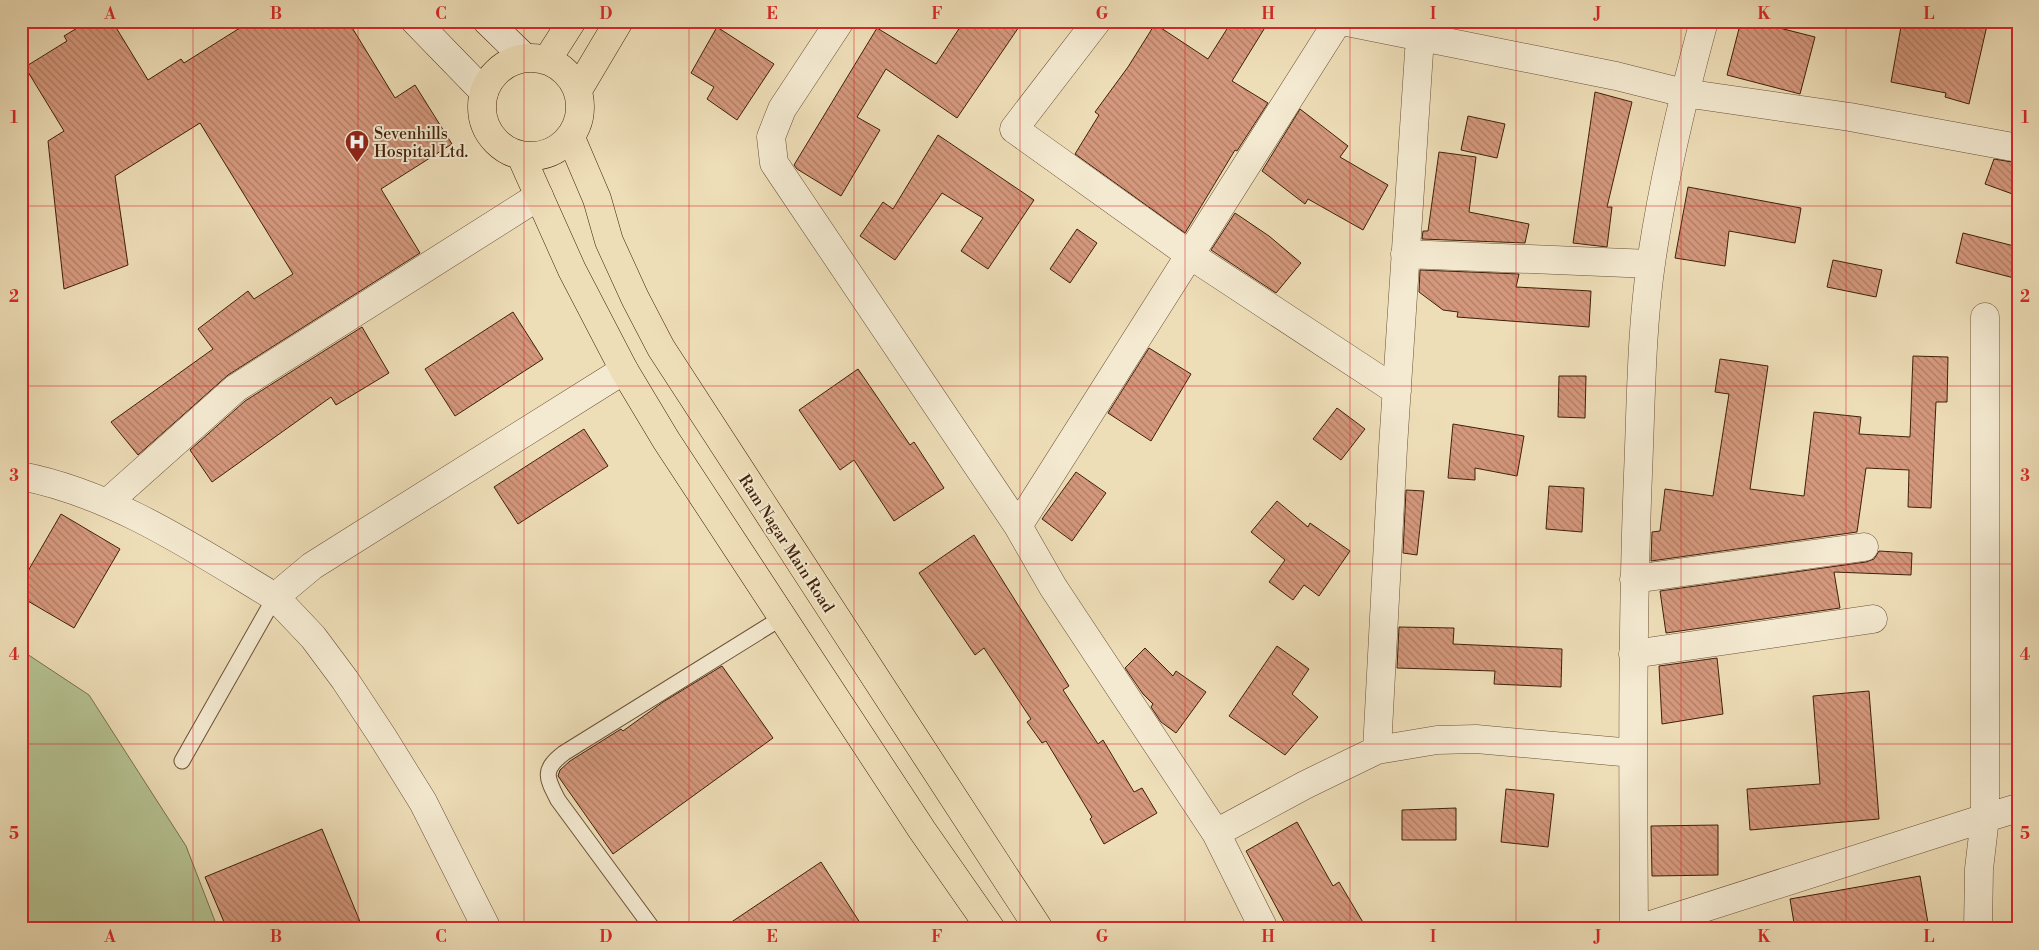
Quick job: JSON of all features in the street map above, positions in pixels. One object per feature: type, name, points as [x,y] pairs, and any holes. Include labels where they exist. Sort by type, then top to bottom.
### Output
[{"type":"main road","points":[[536,59],[572,21]]},
{"type":"main road","points":[[578,90],[619,21]]},
{"type":"main road","points":[[536,59],[566,71],[578,90],[581,115],[571,138],[557,150],[540,156],[521,156],[502,148],[488,132],[482,113],[484,92],[493,75],[507,63],[536,59]]},
{"type":"main road","name":"Ram Nagar Main Road","points":[[571,138],[597,199],[609,241],[635,298],[661,348],[1039,929]]},
{"type":"main road","points":[[521,156],[572,270],[624,370],[666,440],[922,830],[991,929]]},
{"type":"street","points":[[415,21],[484,92]]},
{"type":"street","points":[[487,21],[536,59]]},
{"type":"street","points":[[840,21],[782,109],[771,136],[774,163],[1018,526],[1053,587],[1216,833],[1264,929]]},
{"type":"street","points":[[1097,21],[1014,129],[1190,254],[1397,391]]},
{"type":"street","points":[[1018,526],[1338,21]]},
{"type":"street","points":[[1342,21],[1616,76],[1684,93],[1850,117],[2018,148]]},
{"type":"street","points":[[1634,929],[1634,579],[1643,347],[1651,264],[1665,184],[1684,93],[1704,21]]},
{"type":"street","points":[[1377,750],[1405,254],[1420,37]]},
{"type":"street","points":[[107,503],[236,388],[539,196]]},
{"type":"street","points":[[1405,254],[1651,264]]},
{"type":"street","points":[[1978,929],[1979,869],[1985,818],[1985,317]]},
{"type":"street","points":[[275,597],[312,566],[624,370]]},
{"type":"street","points":[[21,476],[45,480],[107,503],[177,538],[275,597],[312,637],[345,680],[382,736],[423,802],[487,929]]},
{"type":"street","points":[[1634,579],[1864,547]]},
{"type":"street","points":[[1633,654],[1873,619]]},
{"type":"street","points":[[1216,833],[1305,785],[1377,750],[1437,740],[1476,739],[1633,753]]},
{"type":"street","points":[[1638,929],[2018,808]]},
{"type":"lane","points":[[182,761],[275,597]]},
{"type":"lane","points":[[653,929],[558,800],[549,784],[547,773],[552,763],[564,753],[783,617]]},
{"type":"green space","points":[[21,650],[89,695],[186,846],[218,929],[21,929]]},
{"type":"building","points":[[89,21],[112,21],[148,80],[181,59],[184,63],[251,21],[348,21],[395,98],[415,85],[452,144],[381,189],[420,253],[228,375],[138,455],[111,422],[213,349],[198,329],[248,291],[254,299],[293,274],[200,123],[115,176],[128,265],[64,289],[48,141],[64,131],[25,67],[67,41],[64,36]]},
{"type":"building","points":[[964,21],[1023,21],[957,118],[886,69],[857,117],[880,130],[841,196],[797,169],[794,165],[877,28],[936,64]]},
{"type":"building","points":[[1232,21],[1269,21],[1232,81],[1268,103],[1237,151],[1235,150],[1185,233],[1075,154],[1099,115],[1095,112],[1128,67],[1155,24],[1208,59]]},
{"type":"building","points":[[1741,21],[1752,21],[1815,37],[1800,94],[1727,75]]},
{"type":"building","points":[[1902,21],[1988,21],[1969,104],[1945,97],[1946,93],[1891,82]]},
{"type":"building","points":[[717,27],[774,64],[737,120],[707,99],[714,87],[691,73]]},
{"type":"building","points":[[1595,92],[1632,102],[1607,207],[1612,207],[1607,247],[1573,243]]},
{"type":"building","points":[[1300,109],[1348,146],[1340,157],[1388,185],[1363,230],[1308,199],[1305,204],[1262,171]]},
{"type":"building","points":[[1468,116],[1505,124],[1497,158],[1461,150]]},
{"type":"building","points":[[938,135],[1034,200],[988,269],[961,251],[983,218],[942,193],[895,260],[860,236],[883,202],[893,209]]},
{"type":"building","points":[[1439,152],[1476,157],[1469,212],[1529,224],[1525,243],[1422,239],[1423,231],[1428,231]]},
{"type":"building","points":[[1994,159],[2018,163],[2018,196],[1985,184]]},
{"type":"building","points":[[1688,187],[1801,208],[1795,243],[1729,231],[1725,266],[1675,258]]},
{"type":"building","points":[[1235,213],[1269,236],[1301,263],[1276,293],[1211,250]]},
{"type":"building","points":[[1077,229],[1097,243],[1070,283],[1050,269]]},
{"type":"building","points":[[1963,233],[2018,247],[2018,279],[1956,263]]},
{"type":"building","points":[[1833,260],[1882,270],[1876,297],[1827,287]]},
{"type":"building","points":[[1420,270],[1519,274],[1516,287],[1591,291],[1589,327],[1457,317],[1458,312],[1443,310],[1419,292]]},
{"type":"building","points":[[513,312],[543,359],[455,416],[425,369]]},
{"type":"building","points":[[362,327],[389,373],[336,405],[331,397],[212,482],[190,450],[245,401]]},
{"type":"building","points":[[1149,348],[1191,374],[1151,441],[1108,413]]},
{"type":"building","points":[[1913,356],[1948,357],[1947,402],[1936,402],[1931,508],[1908,507],[1909,470],[1866,468],[1857,532],[1651,561],[1652,532],[1660,531],[1665,489],[1713,496],[1729,394],[1715,392],[1720,359],[1768,366],[1750,489],[1804,496],[1814,412],[1861,417],[1859,434],[1910,437]]},
{"type":"building","points":[[858,369],[910,445],[914,442],[944,488],[894,521],[854,460],[840,470],[799,410]]},
{"type":"building","points":[[1559,376],[1586,376],[1585,418],[1558,417]]},
{"type":"building","points":[[1337,408],[1365,429],[1341,460],[1313,439]]},
{"type":"building","points":[[1453,424],[1524,436],[1517,476],[1475,468],[1475,480],[1448,478]]},
{"type":"building","points":[[584,429],[608,466],[518,524],[494,487]]},
{"type":"building","points":[[1076,472],[1106,493],[1072,541],[1042,519]]},
{"type":"building","points":[[1549,486],[1584,488],[1582,532],[1546,529]]},
{"type":"building","points":[[1406,490],[1424,491],[1417,555],[1403,553]]},
{"type":"building","points":[[1277,501],[1308,527],[1310,523],[1350,551],[1319,596],[1304,585],[1293,600],[1269,582],[1285,560],[1251,532]]},
{"type":"building","points":[[61,514],[120,549],[74,628],[21,597],[21,583]]},
{"type":"building","points":[[974,535],[1069,686],[1063,690],[1098,744],[1103,740],[1134,792],[1142,788],[1157,813],[1104,844],[1090,819],[1092,817],[1046,741],[1042,743],[1027,722],[1031,719],[984,648],[975,655],[919,573]]},
{"type":"building","points":[[1879,551],[1912,553],[1911,575],[1834,572],[1840,608],[1666,633],[1660,591],[1866,562],[1874,559]]},
{"type":"building","points":[[1399,627],[1454,628],[1453,644],[1562,649],[1561,687],[1494,684],[1495,671],[1397,668]]},
{"type":"building","points":[[1277,646],[1309,669],[1292,694],[1318,717],[1285,755],[1229,716]]},
{"type":"building","points":[[1145,648],[1173,676],[1176,671],[1206,692],[1176,733],[1161,722],[1151,707],[1153,704],[1143,694],[1125,668]]},
{"type":"building","points":[[1717,658],[1723,714],[1662,724],[1659,666]]},
{"type":"building","points":[[722,666],[773,738],[613,854],[558,776],[560,770],[570,761],[621,729],[623,731],[663,702]]},
{"type":"building","points":[[1869,691],[1879,819],[1750,830],[1747,789],[1820,784],[1813,696]]},
{"type":"building","points":[[1506,789],[1554,794],[1548,847],[1501,842]]},
{"type":"building","points":[[1456,808],[1456,840],[1402,840],[1402,810]]},
{"type":"building","points":[[1297,822],[1333,886],[1339,882],[1367,929],[1288,929],[1246,851]]},
{"type":"building","points":[[1718,825],[1718,875],[1652,876],[1651,826]]},
{"type":"building","points":[[322,829],[363,929],[227,929],[205,877]]},
{"type":"building","points":[[821,862],[864,929],[721,929]]},
{"type":"building","points":[[1920,876],[1929,929],[1795,929],[1790,899]]},
{"type":"place","name":"Sevenhills Hospital Ltd.","points":[[357,163]]}]
